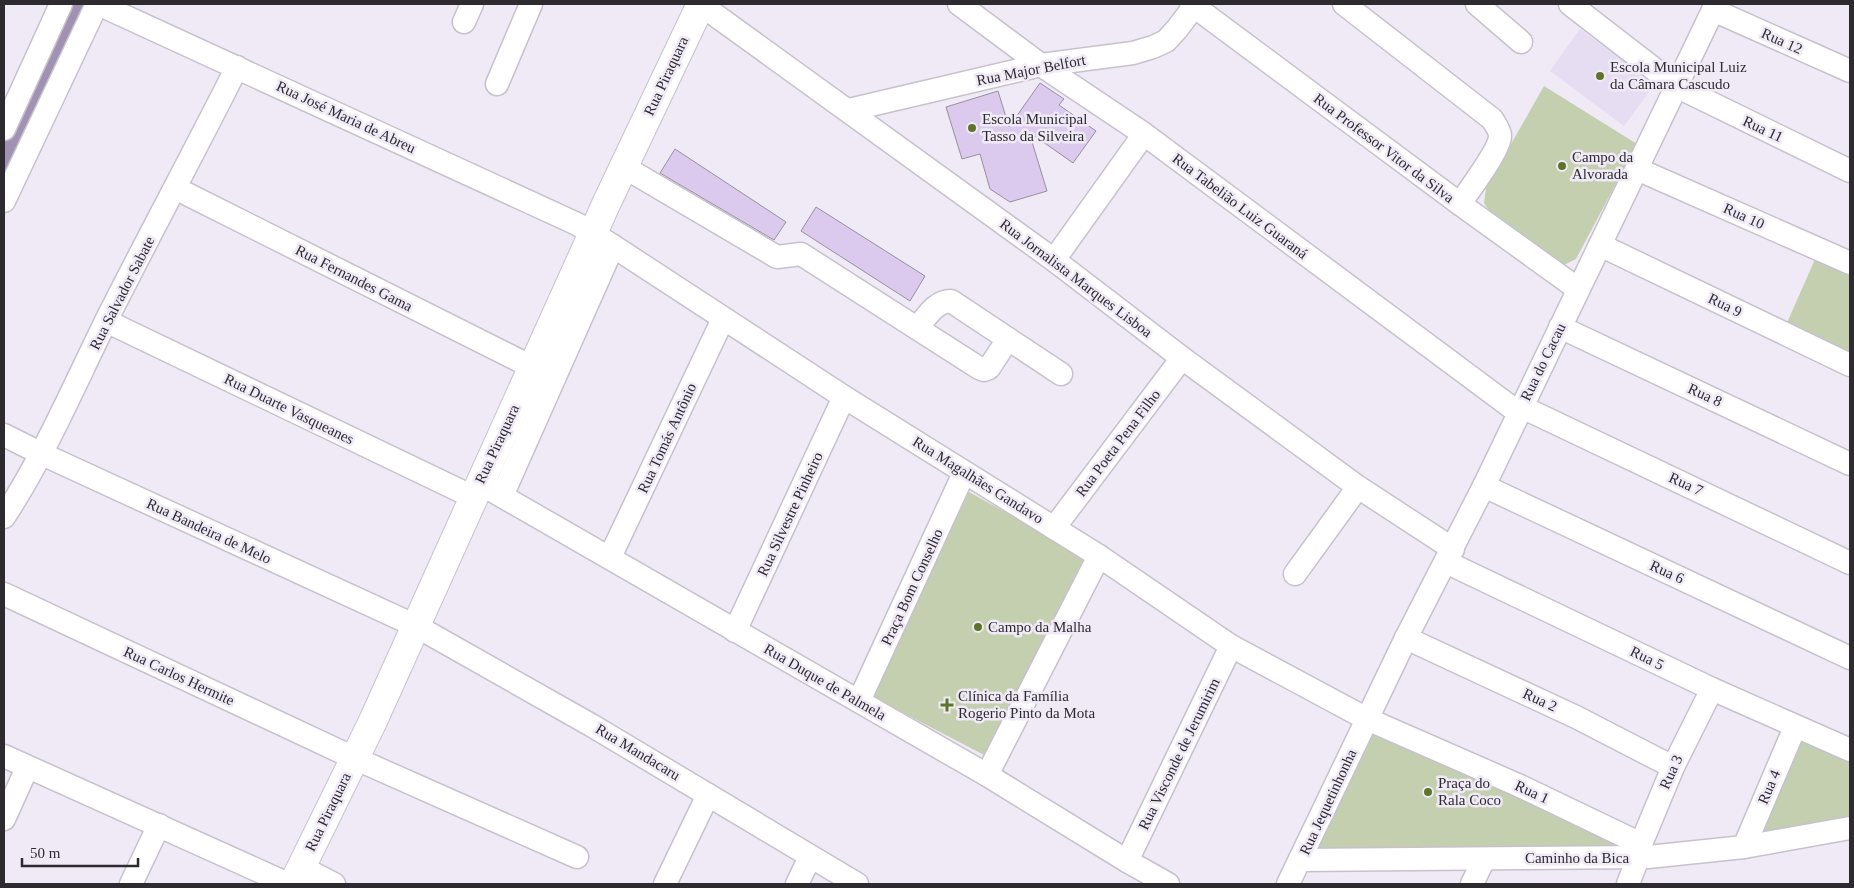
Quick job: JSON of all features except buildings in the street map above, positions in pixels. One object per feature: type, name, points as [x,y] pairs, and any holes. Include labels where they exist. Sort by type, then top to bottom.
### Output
[{"type":"main road","name":"Rua Piraquara","points":[[294,879],[416,626],[532,367],[603,240],[624,167],[700,4]]},
{"type":"street","points":[[4,129],[61,4]]},
{"type":"street","points":[[4,201],[97,4]]},
{"type":"street","name":"Rua José Maria de Abreu","points":[[97,4],[556,214],[603,240]]},
{"type":"street","points":[[497,84],[531,4]]},
{"type":"street","name":"Rua Jornalista Marques Lisboa","points":[[700,4],[1054,260],[1182,358],[1449,555]]},
{"type":"street","name":"Rua Tabelião Luiz Guaraná","points":[[959,4],[1041,65],[1144,134],[1520,410]]},
{"type":"street","name":"Rua Major Belfort","points":[[849,110],[1041,65],[1133,53],[1153,48],[1166,41],[1177,29],[1194,4]]},
{"type":"street","name":"Rua Professor Vitor da Silva","points":[[1194,4],[1460,204],[1578,290]]},
{"type":"street","points":[[1344,4],[1492,119],[1497,126],[1500,134],[1497,147],[1460,204]]},
{"type":"street","points":[[1477,4],[1520,42]]},
{"type":"street","name":"Rua 11","points":[[1570,4],[1676,86],[1850,170]]},
{"type":"street","name":"Rua do Cacau","points":[[1367,719],[1484,486],[1715,7]]},
{"type":"street","name":"Rua 12","points":[[1715,7],[1850,71]]},
{"type":"street","name":"Rua Salvador Sabate","points":[[4,517],[42,454],[106,321],[237,67]]},
{"type":"street","points":[[1054,260],[1144,134]]},
{"type":"street","points":[[624,167],[777,257],[801,254],[979,368],[984,370],[989,368],[1008,339]]},
{"type":"street","name":"Rua 10","points":[[1637,168],[1850,263]]},
{"type":"street","name":"Rua Fernandes Gama","points":[[175,188],[532,367]]},
{"type":"street","points":[[502,496],[603,240]]},
{"type":"street","name":"Rua Magalhães Gandavo","points":[[603,240],[964,473],[1099,556],[1232,646],[1367,719]]},
{"type":"street","name":"Rua 9","points":[[1600,245],[1850,366]]},
{"type":"street","points":[[917,328],[937,305],[943,302],[951,302],[1061,374]]},
{"type":"street","name":"Rua Tomás Antônio","points":[[610,557],[723,319]]},
{"type":"street","name":"Rua Duarte Vasqueanes","points":[[106,321],[476,490]]},
{"type":"street","name":"Rua 8","points":[[1560,327],[1850,464]]},
{"type":"street","name":"Rua Poeta Pena Filho","points":[[1054,528],[1182,358]]},
{"type":"street","name":"Rua Silvestre Pinheiro","points":[[736,631],[844,396]]},
{"type":"street","name":"Rua 7","points":[[1520,410],[1850,562]]},
{"type":"street","name":"Rua Bandeira de Melo","points":[[4,434],[42,454],[416,626]]},
{"type":"street","name":"Praça Bom Conselho","points":[[859,701],[964,473]]},
{"type":"street","name":"Rua 6","points":[[1484,486],[1850,658]]},
{"type":"street","points":[[1295,574],[1358,487]]},
{"type":"street","name":"Rua Duque de Palmela","points":[[476,490],[502,496],[610,557],[987,775],[1168,884]]},
{"type":"street","name":"Rua 5","points":[[1449,555],[1712,689],[1850,750]]},
{"type":"street","points":[[987,775],[1099,556]]},
{"type":"street","name":"Rua Carlos Hermite","points":[[4,594],[354,758],[577,857]]},
{"type":"street","name":"Rua Mandacaru","points":[[416,626],[592,725],[857,884]]},
{"type":"street","name":"Rua 2","points":[[1406,638],[1576,717],[1673,767]]},
{"type":"street","name":"Rua Visconde de Jerumirim","points":[[1127,861],[1232,646]]},
{"type":"street","name":"Rua 3","points":[[1639,851],[1673,767],[1712,689]]},
{"type":"street","name":"Rua 1","points":[[1367,719],[1520,786],[1639,851]]},
{"type":"street","name":"Rua Jequetinhonha","points":[[1288,884],[1367,719]]},
{"type":"street","name":"Rua 4","points":[[1744,847],[1795,727]]},
{"type":"street","points":[[4,756],[27,768],[159,825],[294,879],[334,884]]},
{"type":"street","points":[[4,819],[27,768]]},
{"type":"street","points":[[665,884],[708,794]]},
{"type":"street","points":[[131,884],[159,825]]},
{"type":"street","name":"Caminho da Bica","points":[[1300,860],[1484,859],[1744,847],[1850,828]]},
{"type":"street","points":[[1628,884],[1639,851]]},
{"type":"street","points":[[797,884],[810,857]]},
{"type":"street","points":[[1472,884],[1484,859]]},
{"type":"shaded area","points":[[1580,29],[1655,84],[1624,126],[1550,71]]},
{"type":"green space","name":"Campo da Alvorada","points":[[1544,86],[1637,144],[1576,259],[1564,265],[1552,265],[1493,217],[1484,203],[1486,188]]},
{"type":"green space","points":[[1816,257],[1850,274],[1850,357],[1786,325]]},
{"type":"green space","name":"Campo da Malha","points":[[969,492],[1087,557],[986,756],[871,696]]},
{"type":"green space","name":"Praça do Rala Coco","points":[[1369,724],[1595,825],[1629,854],[1315,852]]},
{"type":"green space","points":[[1793,736],[1850,756],[1850,822],[1756,834]]},
{"type":"waterway","points":[[4,164],[79,4]]},
{"type":"place","name":"Escola Municipal Luiz da Câmara Cascudo","points":[[1600,76]]},
{"type":"place","name":"Escola Municipal Tasso da Silveira","points":[[972,128]]},
{"type":"place","name":"Campo da Alvorada","points":[[1562,166]]},
{"type":"place","name":"Campo da Malha","points":[[978,627]]},
{"type":"place","name":"Clínica da Família Rogerio Pinto da Mota","points":[[947,705]]},
{"type":"place","name":"Praça do Rala Coco","points":[[1428,792]]}]
